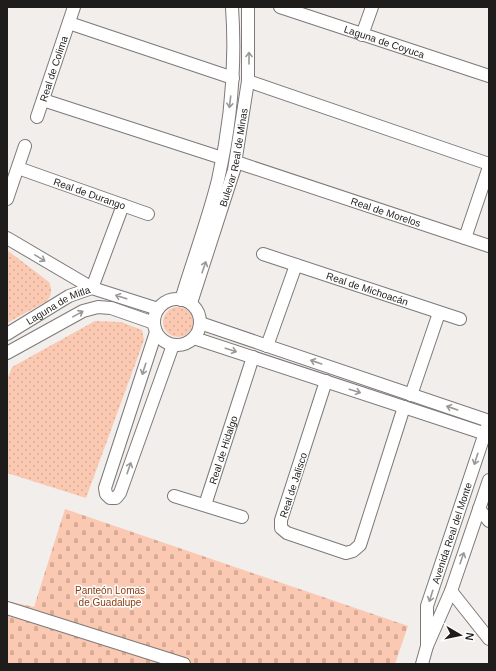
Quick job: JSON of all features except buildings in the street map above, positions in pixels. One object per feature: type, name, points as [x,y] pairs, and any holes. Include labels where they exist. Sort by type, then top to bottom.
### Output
[{"type":"street","points":[[68,23],[74,7]]},
{"type":"street","name":"Bulevar Real de Minas","points":[[186,302],[216,187],[222,158],[233,78],[234,41],[232,7]]},
{"type":"street","name":"Bulevar Real de Minas","points":[[186,302],[229,190],[236,162],[248,81],[248,7]]},
{"type":"street","name":"Laguna de Coyuca","points":[[280,7],[489,76]]},
{"type":"street","points":[[362,35],[372,7]]},
{"type":"street","name":"Real de Colima","points":[[222,158],[43,100],[68,23],[233,78]]},
{"type":"street","points":[[248,81],[489,165],[465,238]]},
{"type":"street","points":[[37,117],[43,100]]},
{"type":"street","points":[[7,199],[25,146]]},
{"type":"street","name":"Real de Morelos","points":[[236,162],[489,246]]},
{"type":"street","name":"Real de Durango","points":[[18,168],[122,205],[92,288]]},
{"type":"street","points":[[122,205],[148,214]]},
{"type":"street","points":[[7,238],[92,288]]},
{"type":"street","name":"Real de Michoacán","points":[[263,254],[460,319]]},
{"type":"street","points":[[267,346],[296,265]]},
{"type":"street","name":"Laguna de Mitla","points":[[7,334],[69,296],[92,288],[158,310]]},
{"type":"street","points":[[155,328],[166,343],[173,345],[184,344],[194,338],[200,323],[197,312],[186,302],[168,301],[158,310],[155,328],[105,488],[106,494],[110,498],[116,498],[120,493],[173,345]]},
{"type":"street","name":"Laguna de Mitla","points":[[7,353],[54,328],[83,310],[98,307],[111,308],[155,328]]},
{"type":"street","points":[[44,312],[54,328]]},
{"type":"street","points":[[411,395],[439,313]]},
{"type":"street","points":[[200,323],[489,422]]},
{"type":"street","points":[[194,338],[487,435]]},
{"type":"street","name":"Real de Hidalgo","points":[[204,505],[253,357]]},
{"type":"street","name":"Real de Jalisco","points":[[326,381],[281,520],[280,528],[287,533],[346,553],[354,551],[360,544],[404,407]]},
{"type":"street","name":"Avenida Real del Monte","points":[[427,646],[428,606],[487,435],[489,422]]},
{"type":"street","name":"Avenida Real del Monte","points":[[422,664],[427,646],[451,591],[489,480]]},
{"type":"street","points":[[174,496],[242,517]]},
{"type":"street","points":[[479,509],[489,521]]},
{"type":"street","points":[[451,591],[489,639]]},
{"type":"street","points":[[7,608],[184,664]]},
{"type":"green space","points":[[7,250],[49,282],[51,294],[47,301],[7,323]]},
{"type":"green space","points":[[178,307],[188,312],[193,322],[188,332],[178,337],[168,332],[163,322],[168,312]]},
{"type":"green space","points":[[95,321],[121,322],[142,330],[144,340],[86,498],[7,473],[7,380],[12,367]]},
{"type":"green space","name":"Panteón Lomas de Guadalupe","points":[[65,509],[408,626],[395,664],[7,664],[7,601],[34,607]]}]
